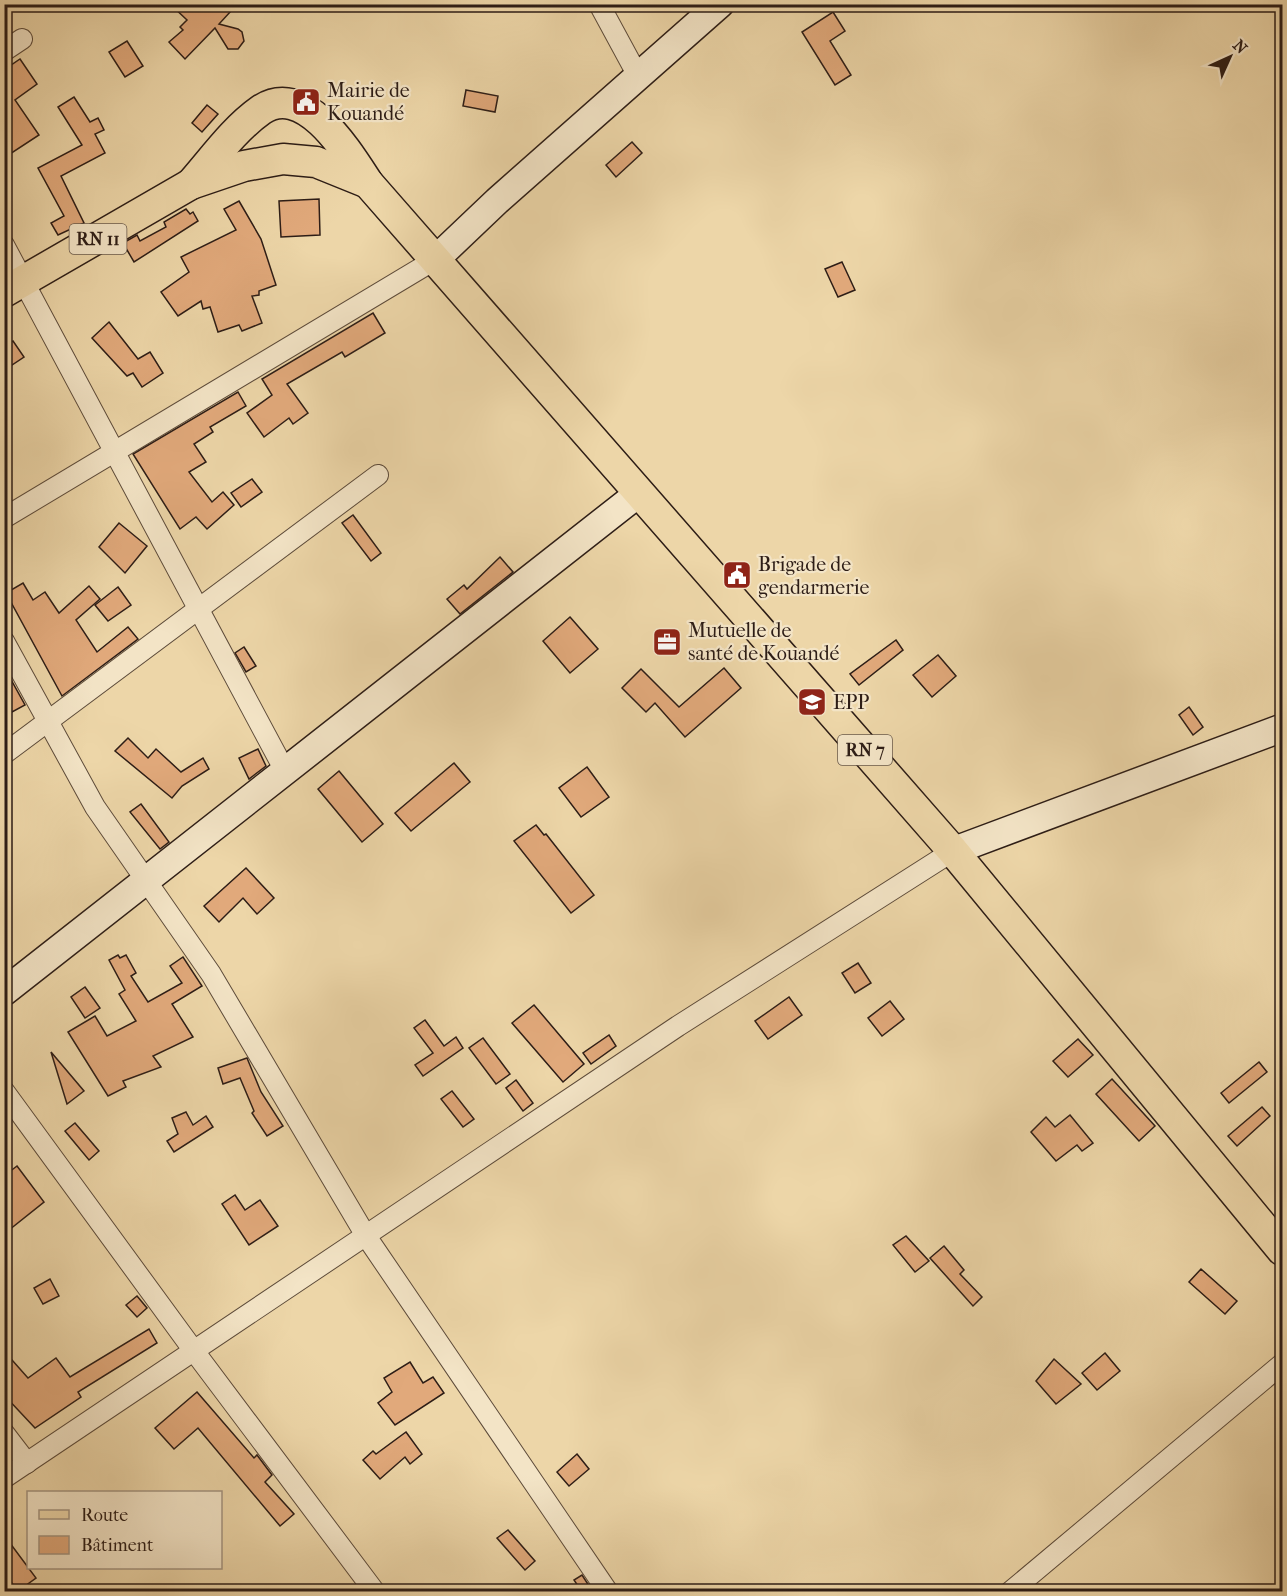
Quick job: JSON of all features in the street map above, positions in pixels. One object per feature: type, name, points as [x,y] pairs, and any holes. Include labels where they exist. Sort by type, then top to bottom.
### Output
[{"type":"main road","name":"RN 11","points":[[191,184],[240,129],[263,109],[288,103],[316,116],[338,138],[368,183],[436,259]]},
{"type":"main road","name":"RN 11","points":[[15,287],[191,184],[244,166],[283,159],[316,162],[368,183]]},
{"type":"main road","name":"RN 7","points":[[436,259],[953,851],[1282,1250]]},
{"type":"street","points":[[599,4],[638,76]]},
{"type":"street","points":[[4,518],[436,259],[720,4]]},
{"type":"street","points":[[4,51],[22,39]]},
{"type":"street","points":[[4,245],[15,287],[113,453],[285,771]]},
{"type":"street","points":[[4,754],[378,475]]},
{"type":"street","points":[[4,992],[639,493]]},
{"type":"street","points":[[4,641],[95,807],[211,974],[366,1236],[608,1592]]},
{"type":"street","points":[[4,1478],[678,1026],[953,851],[1282,728]]},
{"type":"street","points":[[4,1091],[194,1351],[375,1592]]},
{"type":"street","points":[[1010,1592],[1282,1364]]},
{"type":"street","points":[[4,1433],[27,1463]]},
{"type":"building","points":[[170,4],[225,4],[231,11],[219,24],[238,29],[242,32],[244,41],[238,49],[228,49],[215,28],[185,59],[169,42],[183,30],[180,27],[187,20]]},
{"type":"building","points":[[833,12],[845,31],[830,41],[851,75],[835,85],[802,32]]},
{"type":"building","points":[[127,41],[143,66],[125,77],[109,52]]},
{"type":"building","points":[[20,59],[37,84],[15,100],[39,135],[10,154],[4,146],[4,70]]},
{"type":"building","points":[[466,90],[498,96],[495,112],[463,106]]},
{"type":"building","points":[[74,97],[90,122],[98,118],[104,130],[95,134],[105,153],[61,176],[84,223],[58,235],[51,223],[64,216],[38,168],[82,145],[58,107]]},
{"type":"building","points":[[207,105],[218,114],[202,132],[192,123]]},
{"type":"building","points":[[632,142],[642,153],[616,177],[606,165]]},
{"type":"building","points":[[319,199],[320,235],[281,237],[279,201]]},
{"type":"building","points":[[239,201],[261,239],[276,285],[259,291],[259,295],[252,296],[262,323],[242,331],[239,325],[218,332],[210,307],[203,309],[201,301],[178,316],[161,292],[189,272],[181,257],[236,230],[224,209]]},
{"type":"building","points":[[186,209],[190,214],[193,212],[198,221],[134,262],[123,243],[137,235],[140,241],[166,227],[164,222]]},
{"type":"building","points":[[842,262],[855,290],[838,297],[825,269]]},
{"type":"building","points":[[373,313],[385,333],[345,357],[342,352],[287,384],[308,413],[293,424],[289,418],[264,437],[247,413],[272,395],[262,379]]},
{"type":"building","points":[[109,322],[138,359],[150,352],[163,373],[142,387],[133,373],[127,376],[92,338]]},
{"type":"building","points":[[13,341],[24,357],[12,365],[4,354],[4,347]]},
{"type":"building","points":[[238,392],[246,406],[210,427],[213,432],[194,444],[206,462],[189,472],[212,502],[223,492],[234,505],[207,529],[196,517],[180,529],[133,454]]},
{"type":"building","points":[[252,479],[262,492],[241,507],[231,493]]},
{"type":"building","points":[[353,515],[381,553],[371,561],[342,523]]},
{"type":"building","points":[[119,523],[147,546],[125,573],[99,547]]},
{"type":"building","points":[[500,557],[513,572],[460,614],[447,599],[464,585],[467,589]]},
{"type":"building","points":[[23,583],[33,600],[45,592],[59,613],[89,586],[100,599],[76,620],[97,652],[128,627],[138,639],[62,696],[6,593]]},
{"type":"building","points":[[118,587],[131,605],[108,621],[95,605]]},
{"type":"building","points":[[570,617],[598,649],[570,673],[543,641]]},
{"type":"building","points":[[896,640],[903,650],[859,685],[850,674]]},
{"type":"building","points":[[244,647],[256,666],[246,672],[235,653]]},
{"type":"building","points":[[938,655],[956,676],[932,697],[913,675]]},
{"type":"building","points":[[724,668],[741,688],[685,737],[655,703],[646,712],[622,688],[641,669],[679,707]]},
{"type":"building","points":[[9,676],[25,705],[12,712],[4,699],[4,678]]},
{"type":"building","points":[[1189,707],[1203,727],[1193,735],[1179,715]]},
{"type":"building","points":[[128,738],[148,758],[156,749],[181,772],[203,758],[209,769],[182,786],[172,798],[115,751]]},
{"type":"building","points":[[258,749],[266,766],[249,779],[239,758]]},
{"type":"building","points":[[454,763],[470,782],[411,831],[395,813]]},
{"type":"building","points":[[587,767],[609,797],[581,817],[559,788]]},
{"type":"building","points":[[339,771],[383,824],[362,842],[318,789]]},
{"type":"building","points":[[141,804],[169,842],[160,849],[130,812]]},
{"type":"building","points":[[536,825],[544,835],[546,834],[594,895],[571,913],[514,841]]},
{"type":"building","points":[[246,868],[274,898],[257,914],[243,898],[219,922],[204,906]]},
{"type":"building","points":[[118,955],[120,958],[126,955],[136,973],[131,976],[148,1002],[182,983],[170,966],[183,957],[202,986],[172,1004],[193,1037],[153,1056],[161,1067],[123,1081],[126,1087],[108,1096],[68,1032],[95,1016],[107,1036],[136,1021],[119,994],[125,990],[109,960]]},
{"type":"building","points":[[858,963],[871,983],[855,993],[842,973]]},
{"type":"building","points":[[85,987],[100,1008],[85,1018],[71,997]]},
{"type":"building","points":[[789,997],[802,1015],[768,1039],[755,1021]]},
{"type":"building","points":[[890,1001],[904,1019],[882,1036],[868,1018]]},
{"type":"building","points":[[534,1005],[584,1064],[563,1082],[512,1023]]},
{"type":"building","points":[[425,1020],[444,1046],[456,1037],[463,1048],[423,1076],[415,1065],[433,1053],[414,1028]]},
{"type":"building","points":[[609,1035],[616,1046],[591,1064],[583,1053]]},
{"type":"building","points":[[483,1038],[510,1074],[496,1084],[469,1048]]},
{"type":"building","points":[[1078,1039],[1093,1055],[1068,1077],[1053,1061]]},
{"type":"building","points":[[51,1052],[84,1091],[67,1104]]},
{"type":"building","points":[[247,1058],[261,1092],[283,1126],[267,1136],[252,1113],[254,1111],[240,1078],[223,1084],[218,1068]]},
{"type":"building","points":[[1259,1062],[1267,1072],[1229,1103],[1221,1093]]},
{"type":"building","points":[[1112,1079],[1155,1126],[1139,1141],[1096,1094]]},
{"type":"building","points":[[516,1080],[533,1103],[523,1111],[506,1088]]},
{"type":"building","points":[[452,1091],[474,1119],[463,1127],[441,1099]]},
{"type":"building","points":[[1262,1107],[1270,1116],[1237,1146],[1228,1136]]},
{"type":"building","points":[[186,1112],[193,1125],[206,1116],[213,1127],[174,1152],[167,1141],[178,1134],[172,1118]]},
{"type":"building","points":[[1070,1115],[1093,1143],[1082,1151],[1077,1145],[1056,1161],[1031,1132],[1046,1117],[1055,1127]]},
{"type":"building","points":[[75,1123],[99,1151],[89,1160],[65,1131]]},
{"type":"building","points":[[17,1166],[44,1202],[4,1234],[4,1176]]},
{"type":"building","points":[[235,1195],[245,1210],[260,1200],[278,1226],[249,1245],[222,1204]]},
{"type":"building","points":[[906,1236],[929,1261],[915,1272],[893,1245]]},
{"type":"building","points":[[944,1246],[964,1270],[960,1274],[982,1297],[973,1306],[930,1258]]},
{"type":"building","points":[[1201,1269],[1237,1301],[1225,1314],[1189,1282]]},
{"type":"building","points":[[50,1279],[59,1296],[43,1304],[34,1288]]},
{"type":"building","points":[[137,1296],[147,1308],[137,1317],[126,1305]]},
{"type":"building","points":[[149,1329],[157,1343],[78,1392],[81,1397],[35,1428],[4,1395],[4,1351],[28,1378],[56,1358],[70,1377]]},
{"type":"building","points":[[1105,1353],[1120,1371],[1097,1390],[1082,1373]]},
{"type":"building","points":[[1054,1359],[1081,1384],[1056,1404],[1036,1381]]},
{"type":"building","points":[[410,1362],[423,1383],[433,1377],[444,1393],[395,1425],[378,1403],[392,1392],[384,1378]]},
{"type":"building","points":[[197,1392],[254,1458],[257,1455],[272,1475],[265,1482],[294,1514],[280,1526],[198,1428],[174,1449],[155,1428]]},
{"type":"building","points":[[406,1432],[422,1454],[410,1464],[405,1457],[380,1479],[363,1460],[373,1451],[376,1454]]},
{"type":"building","points":[[577,1454],[589,1469],[569,1486],[557,1472]]},
{"type":"building","points":[[508,1530],[535,1561],[525,1570],[497,1538]]},
{"type":"building","points":[[4,1535],[27,1569],[36,1578],[18,1591],[4,1573]]},
{"type":"building","points":[[582,1575],[593,1592],[582,1592],[574,1580]]},
{"type":"place","name":"Mairie de Kouandé","points":[[306,102]]},
{"type":"place","name":"Brigade de gendarmerie","points":[[737,575]]},
{"type":"place","name":"Mutuelle de santé de Kouandé","points":[[667,642]]},
{"type":"place","name":"EPP","points":[[812,702]]}]
